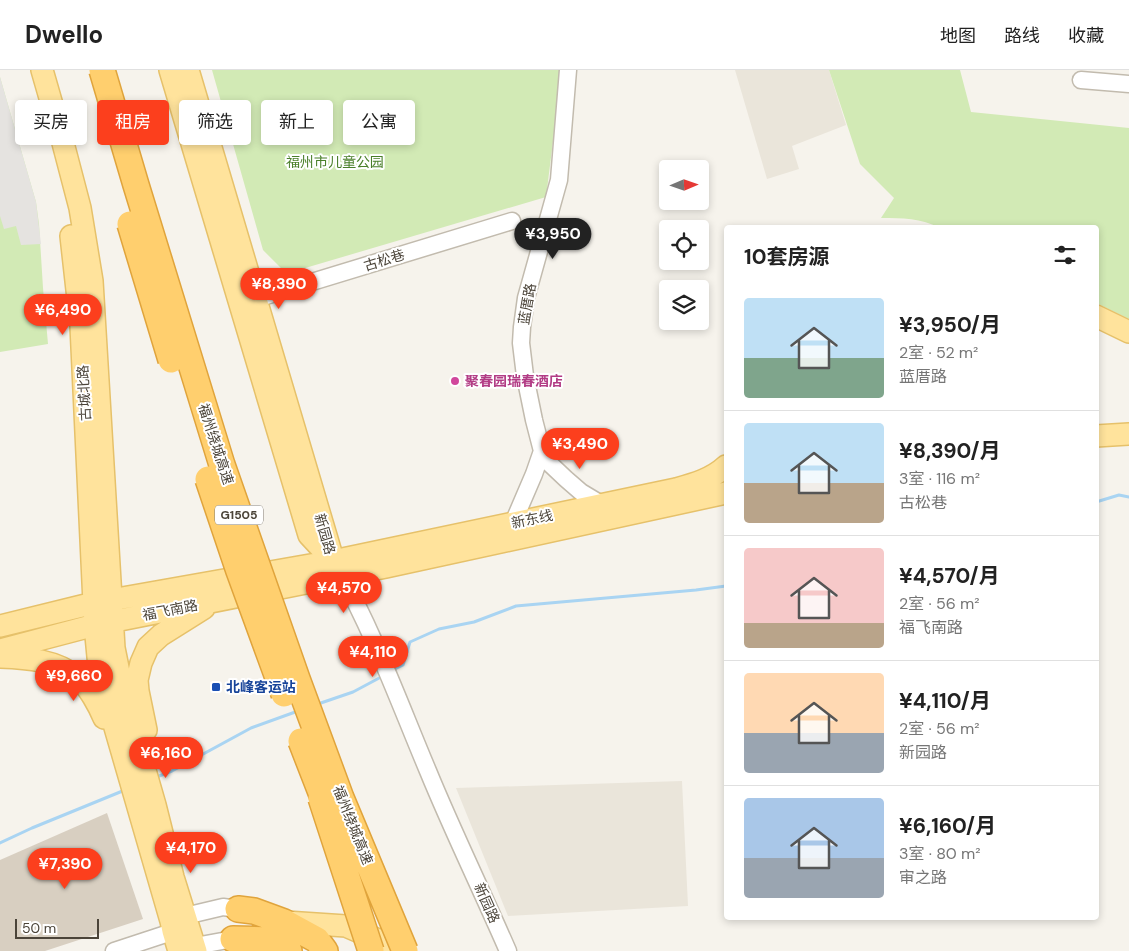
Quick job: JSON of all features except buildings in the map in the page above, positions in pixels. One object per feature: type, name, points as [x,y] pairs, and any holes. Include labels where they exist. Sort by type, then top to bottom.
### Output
[{"type":"highway","name":"福州绕城高速","points":[[85,70],[143,268],[206,471],[264,640],[316,781],[387,951]]},
{"type":"highway","name":"福州绕城高速","points":[[102,70],[222,465],[303,698],[341,798],[405,951]]},
{"type":"highway","points":[[316,781],[371,951]]},
{"type":"highway","points":[[238,909],[254,911],[284,922],[317,940],[325,951]]},
{"type":"highway","points":[[233,939],[272,940],[289,951]]},
{"type":"main road","name":"古城北路","points":[[28,70],[59,177],[71,232],[102,601]]},
{"type":"main road","name":"古城北路","points":[[42,70],[80,208],[92,280],[102,601]]},
{"type":"main road","name":"新园路","points":[[170,70],[309,535],[338,568]]},
{"type":"main road","name":"新园路","points":[[188,70],[338,568]]},
{"type":"main road","points":[[1099,317],[1129,332]]},
{"type":"main road","points":[[1099,436],[1129,434]]},
{"type":"main road","name":"新东线","points":[[338,568],[607,510],[693,484],[709,478],[724,467]]},
{"type":"main road","name":"新东线","points":[[338,568],[513,523],[724,493]]},
{"type":"main road","name":"福飞南路","points":[[0,626],[102,601],[338,568]]},
{"type":"main road","name":"福飞南路","points":[[0,650],[104,623],[216,600],[338,568]]},
{"type":"main road","points":[[135,765],[146,728],[137,680],[141,663],[148,647],[161,635],[216,600]]},
{"type":"main road","points":[[102,601],[104,623],[97,652],[102,681],[135,765],[183,937]]},
{"type":"main road","points":[[0,657],[40,661],[61,667],[80,679],[98,704],[135,765]]},
{"type":"main road","points":[[284,922],[346,926],[400,951]]},
{"type":"street","name":"蓝厝路","points":[[542,450],[525,376],[521,343],[522,327],[530,281],[559,180],[568,70]]},
{"type":"street","points":[[1081,80],[1129,84]]},
{"type":"street","name":"古松巷","points":[[256,299],[512,221]]},
{"type":"street","points":[[542,450],[548,462],[566,479],[607,510]]},
{"type":"street","points":[[513,523],[542,450]]},
{"type":"street","name":"新园路","points":[[338,568],[380,654],[432,782],[508,951]]},
{"type":"street","points":[[183,937],[223,907],[238,909]]},
{"type":"street","points":[[114,951],[183,937],[233,939]]},
{"type":"shaded area","points":[[735,70],[829,70],[846,125],[792,146],[799,169],[767,179]]},
{"type":"shaded area","points":[[0,77],[15,129],[15,145],[20,145],[36,202],[41,244],[21,245],[16,226],[4,229],[0,216]]},
{"type":"shaded area","points":[[682,781],[688,906],[508,916],[456,788]]},
{"type":"green space","name":"福州市儿童公园","points":[[212,70],[562,70],[546,197],[295,271],[284,270],[263,250],[233,145],[251,145],[251,100],[220,100]]},
{"type":"green space","points":[[829,70],[960,70],[971,112],[1129,128],[1129,319],[1099,304],[1099,225],[933,225],[919,220],[881,218],[894,198],[860,164]]},
{"type":"green space","points":[[0,77],[15,129],[15,145],[20,145],[36,202],[48,344],[0,352]]},
{"type":"waterway","points":[[1099,501],[1119,495],[1129,497]]},
{"type":"waterway","points":[[393,670],[403,665],[410,642],[439,629],[474,622],[516,606],[724,586]]},
{"type":"waterway","points":[[315,705],[353,692],[383,676]]},
{"type":"waterway","points":[[154,778],[172,771],[251,728],[298,711]]},
{"type":"waterway","points":[[0,843],[125,790]]},
{"type":"place","name":"聚春园瑞春酒店","points":[[455,381]]},
{"type":"place","name":"北峰客运站","points":[[216,687]]}]
